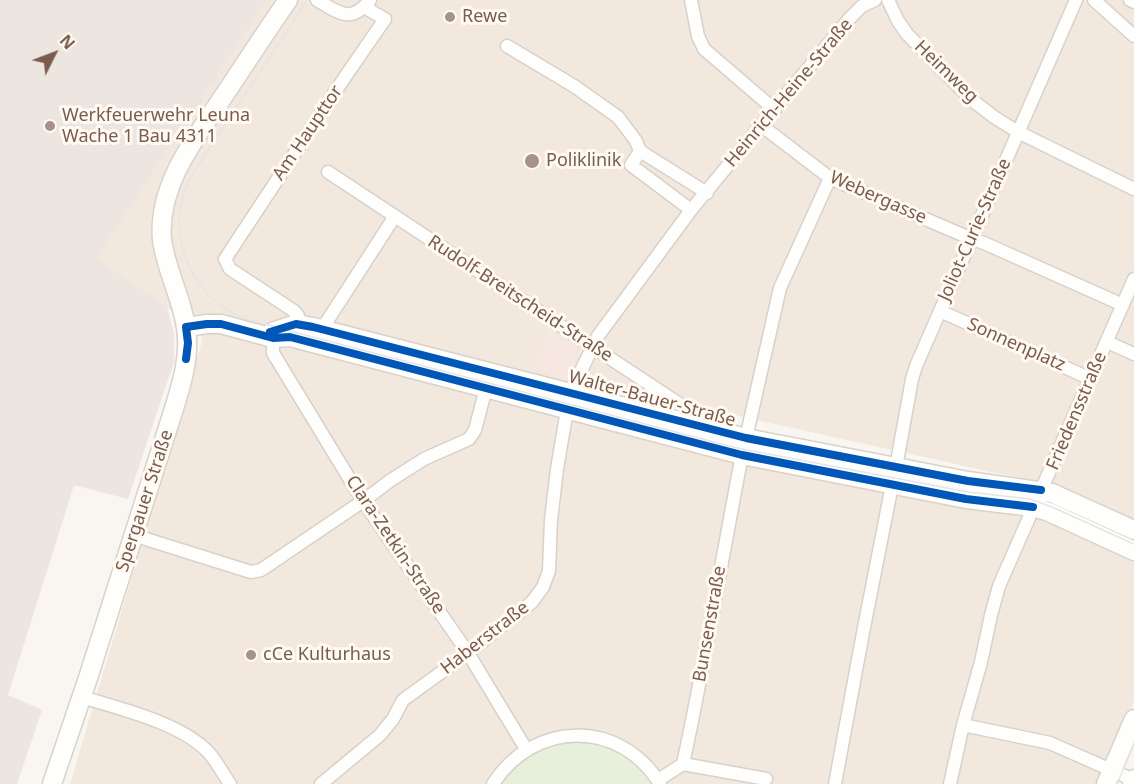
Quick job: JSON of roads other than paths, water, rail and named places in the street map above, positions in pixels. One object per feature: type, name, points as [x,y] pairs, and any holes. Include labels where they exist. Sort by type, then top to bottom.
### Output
[{"type":"street","name":"Spergauer Straße","points":[[52,784],[179,393],[186,360],[188,343],[186,327],[162,240],[168,190],[191,145],[288,0]]},
{"type":"street","name":"Am Haupttor","points":[[230,269],[225,259],[231,249],[385,19],[367,4],[353,15],[340,14],[317,0]]},
{"type":"street","points":[[691,0],[698,36],[704,49],[775,110]]},
{"type":"street","name":"Heinrich-Heine-Straße","points":[[569,401],[591,346],[691,210],[849,19],[862,6],[875,0]]},
{"type":"street","name":"Heimweg","points":[[888,0],[907,34],[972,100],[993,117],[1018,132],[1134,189]]},
{"type":"street","name":"Joliot-Curie-Straße","points":[[835,784],[912,379],[1076,0]]},
{"type":"street","points":[[1094,0],[1134,36]]},
{"type":"street","points":[[507,46],[574,86],[618,117],[636,141],[640,151],[707,193]]},
{"type":"street","name":"Webergasse","points":[[762,126],[830,178],[972,239]]},
{"type":"street","points":[[640,151],[631,165],[691,210]]},
{"type":"street","name":"Rudolf-Breitscheid-Straße","points":[[328,172],[696,415],[709,429]]},
{"type":"street","name":"Bunsenstraße","points":[[683,764],[744,447],[780,288],[830,178]]},
{"type":"street","points":[[322,329],[395,216]]},
{"type":"street","points":[[972,239],[1123,305]]},
{"type":"street","name":"Walter-Bauer-Straße","points":[[230,269],[297,318],[322,329],[569,401],[884,482],[894,476],[968,481],[1041,490],[1134,530]]},
{"type":"street","name":"Friedensstraße","points":[[950,784],[995,598],[1134,279]]},
{"type":"street","name":"Sonnenplatz","points":[[940,310],[1091,379]]},
{"type":"street","name":"Walter-Bauer-Straße","points":[[267,336],[296,324],[297,318]]},
{"type":"street","name":"Walter-Bauer-Straße","points":[[186,327],[221,324],[267,336],[290,337],[486,388],[569,401],[709,429],[744,447]]},
{"type":"street","name":"Clara-Zetkin-Straße","points":[[267,336],[273,352],[363,501],[468,653],[526,749]]},
{"type":"street","points":[[1107,342],[1134,354]]},
{"type":"street","points":[[133,535],[251,572],[261,570],[424,459],[469,439],[475,430],[486,388]]},
{"type":"street","name":"Haberstraße","points":[[321,784],[380,735],[393,719],[403,700],[468,653],[532,602],[543,587],[549,571],[551,520],[557,469],[569,401]]},
{"type":"street","name":"Walter-Bauer-Straße","points":[[894,476],[966,499],[1034,507],[1133,550]]},
{"type":"street","points":[[82,697],[156,720],[189,736],[209,753],[230,784]]},
{"type":"street","points":[[1109,777],[1134,719]]},
{"type":"street","points":[[963,725],[1050,743],[1109,777],[1133,781]]},
{"type":"street","points":[[493,784],[505,767],[526,749],[547,740],[565,736],[587,736],[619,745],[640,759],[659,782],[683,764],[766,779]]},
{"type":"tram line","points":[[307,0],[194,171],[182,200],[180,231],[187,261],[203,288],[226,309],[246,319],[282,329],[737,448],[968,492],[1030,499],[1134,544]]},
{"type":"tram line","points":[[1117,784],[1134,744]]},
{"type":"place","name":"Rewe","points":[[450,17]]},
{"type":"place","name":"Werkfeuerwehr Leuna Wache 1 Bau 4311","points":[[50,126]]},
{"type":"place","name":"Poliklinik","points":[[532,161]]},
{"type":"place","name":"cCe Kulturhaus","points":[[251,655]]}]
